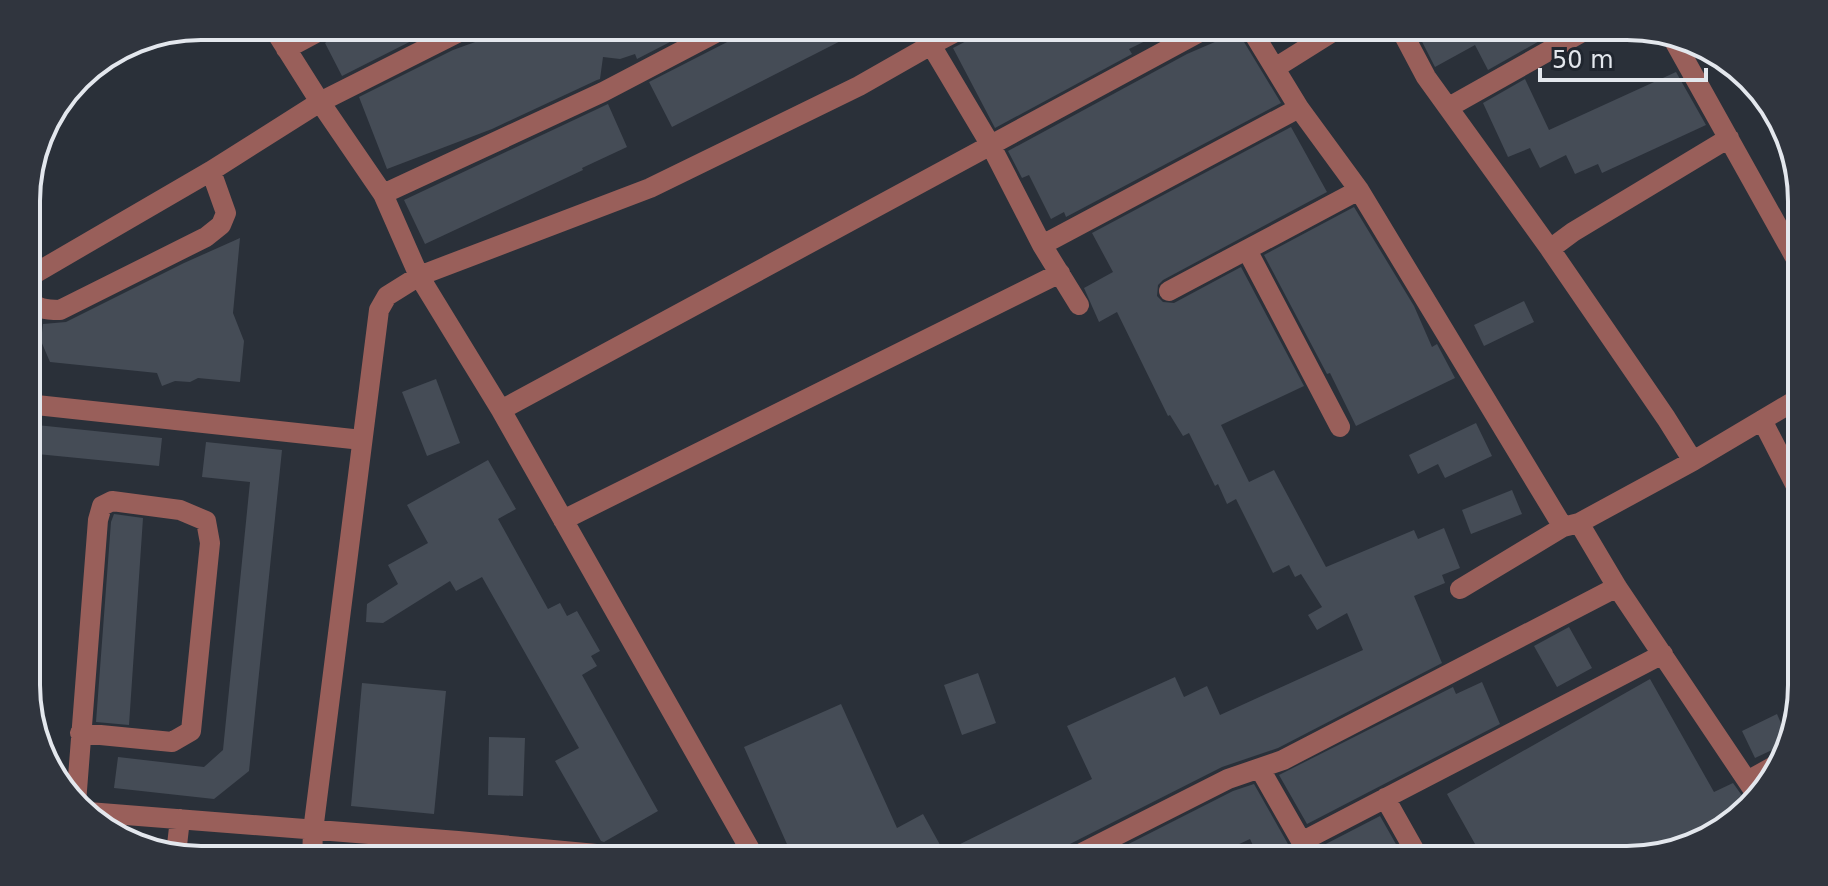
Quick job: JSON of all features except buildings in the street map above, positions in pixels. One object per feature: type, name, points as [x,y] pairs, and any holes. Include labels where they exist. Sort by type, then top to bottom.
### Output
[{"type":"street","points":[[281,40],[383,194],[419,276],[501,410],[748,846]]},
{"type":"street","points":[[286,49],[303,40]]},
{"type":"street","points":[[40,270],[211,171],[320,102],[443,40]]},
{"type":"street","points":[[383,194],[603,92],[702,40]]},
{"type":"street","points":[[928,40],[990,144],[1042,245],[1079,305]]},
{"type":"street","points":[[312,846],[379,310],[387,296],[419,276],[650,188],[859,86],[940,40]]},
{"type":"street","points":[[501,410],[1185,40]]},
{"type":"street","points":[[1258,40],[1299,108],[1359,190],[1571,525],[1617,587],[1752,786]]},
{"type":"street","points":[[1275,68],[1320,40]]},
{"type":"street","points":[[1406,40],[1426,77],[1550,249],[1693,461]]},
{"type":"street","points":[[1449,107],[1568,40]]},
{"type":"street","points":[[1678,48],[1788,245]]},
{"type":"street","points":[[1042,245],[1299,108]]},
{"type":"street","points":[[1550,249],[1729,138]]},
{"type":"street","points":[[40,308],[60,310],[206,237],[221,225],[226,213],[211,171]]},
{"type":"street","points":[[1169,291],[1359,190]]},
{"type":"street","points":[[1247,250],[1340,427]]},
{"type":"street","points":[[563,520],[1060,273]]},
{"type":"street","points":[[40,405],[362,440]]},
{"type":"street","points":[[1460,589],[1571,525],[1693,461],[1788,405]]},
{"type":"street","points":[[1762,420],[1788,471]]},
{"type":"street","points":[[77,787],[80,733],[98,520],[102,506],[112,501],[180,510],[206,521],[210,543],[191,731],[172,742],[80,733]]},
{"type":"street","points":[[1096,846],[1228,779],[1297,753],[1617,587]]},
{"type":"street","points":[[1313,846],[1385,798],[1663,654]]},
{"type":"street","points":[[1260,769],[1303,846]]},
{"type":"street","points":[[1385,798],[1412,846]]},
{"type":"street","points":[[103,813],[508,846]]},
{"type":"street","points":[[177,844],[180,819]]}]
